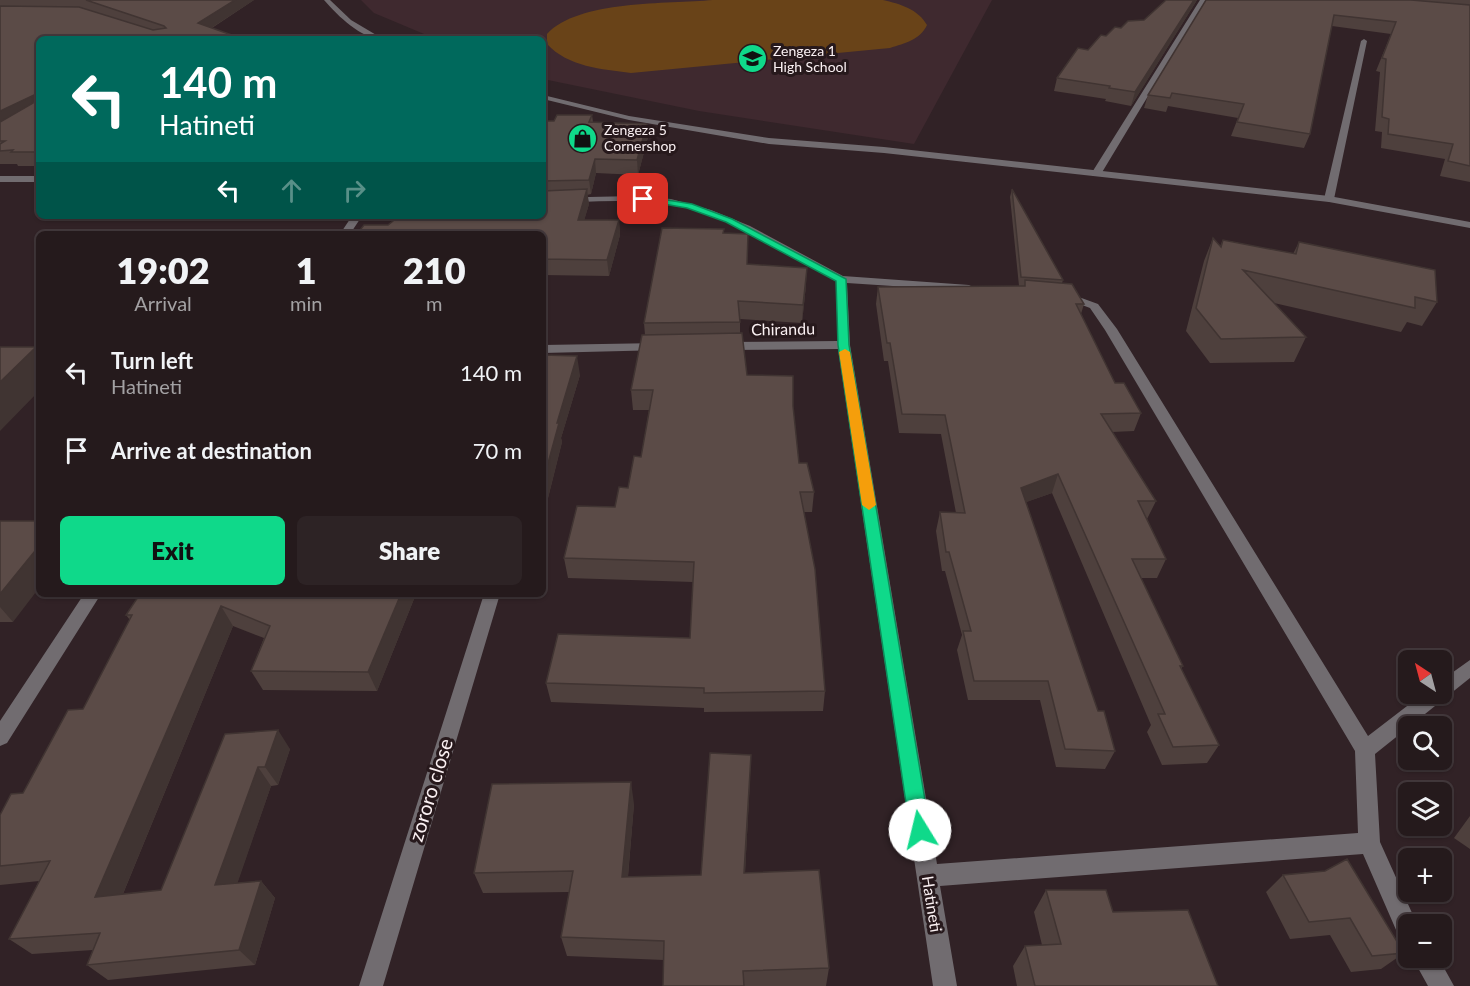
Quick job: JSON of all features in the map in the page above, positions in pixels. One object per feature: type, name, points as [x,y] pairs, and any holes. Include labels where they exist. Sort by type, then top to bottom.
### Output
[{"type":"street","points":[[327,0],[349,21],[375,36]]},
{"type":"street","points":[[1096,174],[1203,0]]},
{"type":"street","points":[[1329,199],[1364,41]]},
{"type":"street","points":[[546,98],[628,118],[769,141],[884,150],[1329,199],[1470,225]]},
{"type":"street","points":[[0,179],[36,180]]},
{"type":"street","points":[[546,201],[643,199],[689,206],[729,220],[841,279],[984,289]]},
{"type":"street","name":"Hatineti","points":[[841,279],[844,345],[945,986]]},
{"type":"street","points":[[1056,294],[1068,295],[1094,306],[1111,329],[1365,750],[1370,843],[1401,914]]},
{"type":"street","name":"Chirandu","points":[[705,346],[844,345]]},
{"type":"street","points":[[546,349],[670,347]]},
{"type":"street","points":[[0,737],[91,597]]},
{"type":"street","name":"zororo close","points":[[371,986],[491,597]]},
{"type":"street","points":[[1452,682],[1470,668]]},
{"type":"street","points":[[1365,750],[1424,704]]},
{"type":"street","points":[[927,876],[1370,843]]},
{"type":"street","points":[[1431,968],[1442,986]]},
{"type":"shaded area","name":"Zengeza 1 High School","points":[[361,0],[992,0],[914,144],[699,111],[546,80],[546,36],[429,36],[374,13]]},
{"type":"shaded area","points":[[713,0],[883,0],[914,11],[927,25],[916,38],[890,48],[631,73],[586,66],[565,58],[547,44],[547,34],[561,23],[601,9]]},
{"type":"building","points":[[86,0],[235,0],[198,23],[235,36],[36,36],[36,152],[0,151],[0,144],[5,141],[0,141],[0,122],[33,103],[34,95],[0,111],[0,6],[79,7],[153,30],[166,28]]},
{"type":"building","points":[[1166,0],[1194,0],[1135,92],[1057,78],[1078,48],[1088,50],[1101,35],[1106,36],[1115,27],[1121,28],[1128,21],[1144,20]]},
{"type":"building","points":[[1206,0],[1411,0],[1470,5],[1470,166],[1448,161],[1453,144],[1388,134],[1389,119],[1382,117],[1386,59],[1382,58],[1396,22],[1334,15],[1310,134],[1237,122],[1244,104],[1172,93],[1170,98],[1148,95]]},
{"type":"building","points":[[557,115],[592,115],[589,122],[647,124],[637,160],[595,159],[589,180],[546,181],[546,121],[554,121]]},
{"type":"building","points":[[587,189],[578,220],[619,220],[607,260],[546,259],[546,231],[359,231],[364,225],[388,225],[394,219],[546,219],[546,191]]},
{"type":"building","points":[[1012,189],[1063,280],[1021,277]]},
{"type":"building","points":[[662,228],[724,229],[723,233],[748,234],[747,264],[807,268],[803,305],[738,301],[740,322],[644,323]]},
{"type":"building","points":[[1213,238],[1221,247],[1223,240],[1296,254],[1299,242],[1435,270],[1437,302],[1415,297],[1415,308],[1243,270],[1306,337],[1221,339],[1196,308]]},
{"type":"building","points":[[1025,280],[1072,284],[1084,304],[1076,304],[1115,383],[1124,383],[1141,413],[1101,414],[1156,501],[1138,501],[1166,559],[1132,559],[1183,666],[1180,666],[1219,745],[1173,747],[1158,714],[1165,714],[1058,474],[1021,488],[1098,711],[1104,711],[1115,751],[1065,749],[1048,681],[974,681],[963,631],[971,631],[949,552],[946,552],[940,512],[965,513],[945,415],[902,414],[878,287],[1025,286]]},
{"type":"building","points":[[742,333],[747,375],[793,376],[793,406],[799,463],[807,463],[814,492],[800,492],[815,569],[825,691],[704,693],[704,688],[546,683],[558,634],[690,638],[694,562],[564,558],[577,506],[615,507],[619,487],[628,488],[634,456],[641,457],[653,390],[631,390],[642,335]]},
{"type":"building","points":[[0,347],[36,347],[0,382]]},
{"type":"building","points":[[546,355],[577,356],[557,423],[559,423],[546,471]]},
{"type":"building","points":[[0,521],[36,521],[36,550],[0,594]]},
{"type":"building","points":[[138,597],[400,597],[368,672],[251,671],[270,626],[221,606],[95,897],[161,890],[225,734],[278,730],[265,767],[258,767],[215,885],[261,881],[239,950],[87,965],[100,933],[9,939],[50,861],[0,866],[0,815],[11,794],[23,793],[68,710],[83,709],[132,615],[126,615]]},
{"type":"building","points":[[710,753],[751,755],[744,873],[819,870],[829,968],[743,971],[744,986],[663,986],[664,941],[561,937],[573,871],[474,873],[492,784],[631,782],[622,877],[701,875]]},
{"type":"building","points":[[1347,859],[1398,943],[1398,954],[1372,956],[1350,918],[1309,922],[1283,875],[1325,871]]},
{"type":"building","points":[[1046,890],[1106,890],[1113,912],[1188,910],[1218,986],[1035,986],[1025,946],[1061,944]]},
{"type":"slow traffic","points":[[845,352],[869,505]]},
{"type":"place","name":"Zengeza 1 High School","points":[[752,59]]},
{"type":"place","name":"Zengeza 5 Cornershop","points":[[583,138]]},
{"type":"route","points":[[643,199],[689,206],[729,220],[841,279],[844,345],[920,830]]}]
